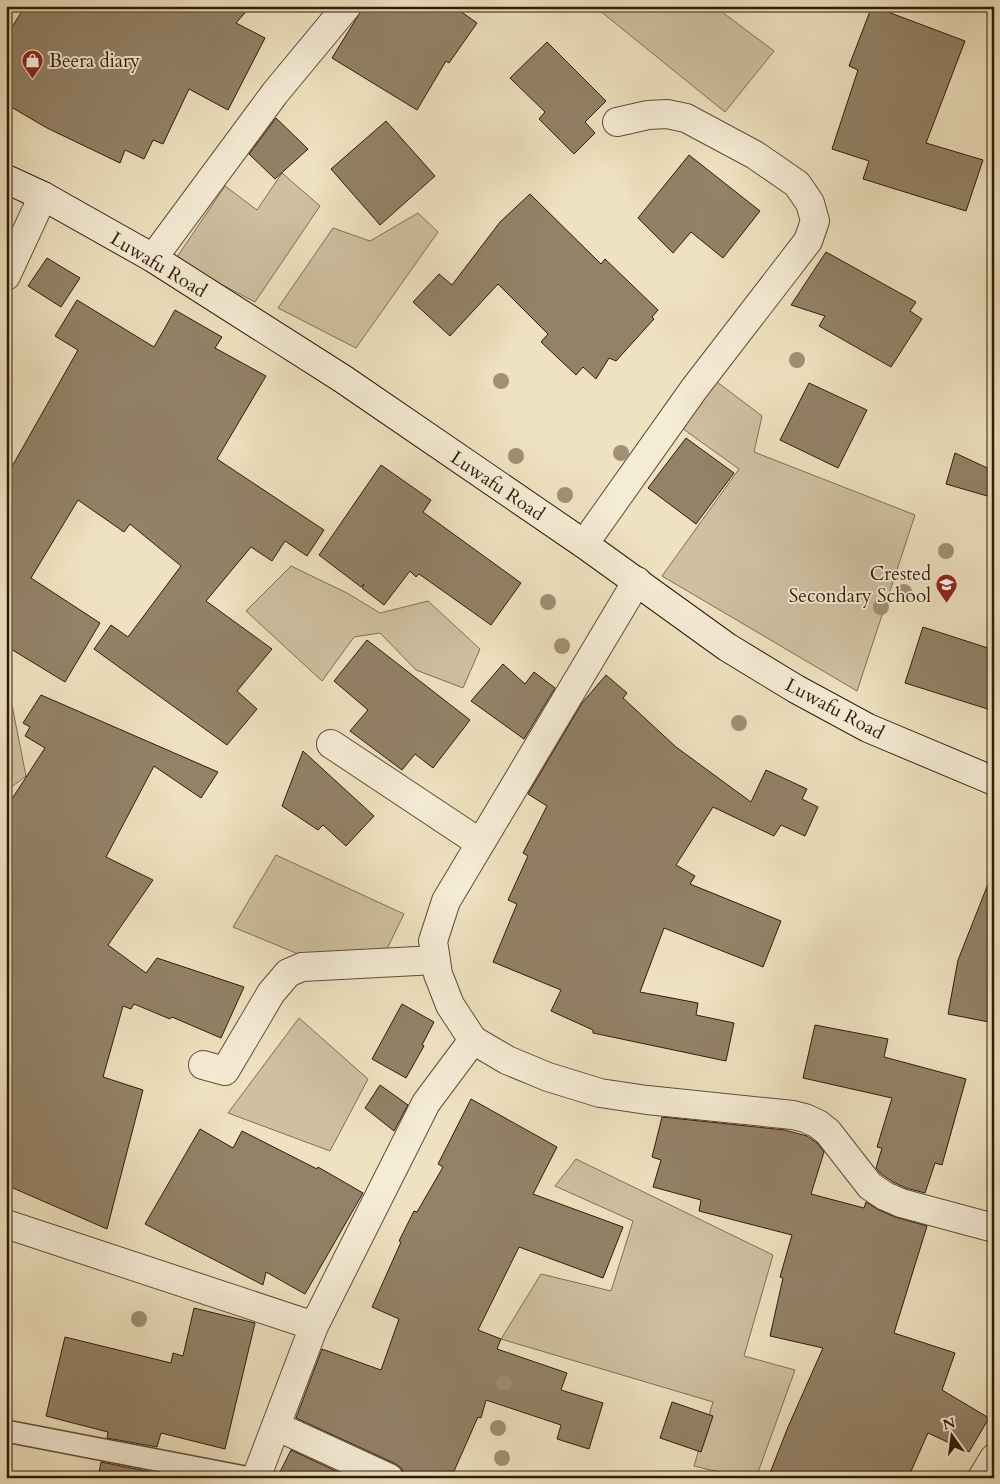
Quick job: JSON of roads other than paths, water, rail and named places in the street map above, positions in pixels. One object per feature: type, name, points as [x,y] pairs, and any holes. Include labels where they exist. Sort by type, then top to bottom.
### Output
[{"type":"street","points":[[153,258],[275,93],[347,6]]},
{"type":"street","points":[[584,544],[694,389],[808,241],[815,221],[810,203],[798,184],[756,155],[686,118],[667,114],[648,115],[617,122]]},
{"type":"street","name":"Luwafu Road","points":[[6,179],[43,196],[153,258],[343,379],[584,544],[727,647],[796,689],[868,728],[994,781]]},
{"type":"street","points":[[6,276],[43,196]]},
{"type":"street","points":[[637,581],[446,901],[433,941],[438,974],[450,1005],[473,1040],[507,1060],[540,1074],[600,1093],[647,1100],[793,1114],[805,1118],[818,1124],[828,1132],[870,1186],[885,1196],[900,1203],[994,1228]]},
{"type":"street","points":[[331,744],[480,843]]},
{"type":"street","points":[[203,1065],[226,1071],[272,993],[288,973],[302,967],[436,960]]},
{"type":"street","points":[[256,1478],[314,1326],[426,1103],[473,1040]]},
{"type":"street","points":[[6,1224],[314,1326]]},
{"type":"street","points":[[276,1426],[389,1478]]},
{"type":"street","points":[[982,1478],[994,1458]]},
{"type":"lane","points":[[6,1431],[250,1478]]},
{"type":"place","name":"Beera diary","points":[[33,79]]},
{"type":"place","name":"Crested Secondary School","points":[[947,603]]}]
